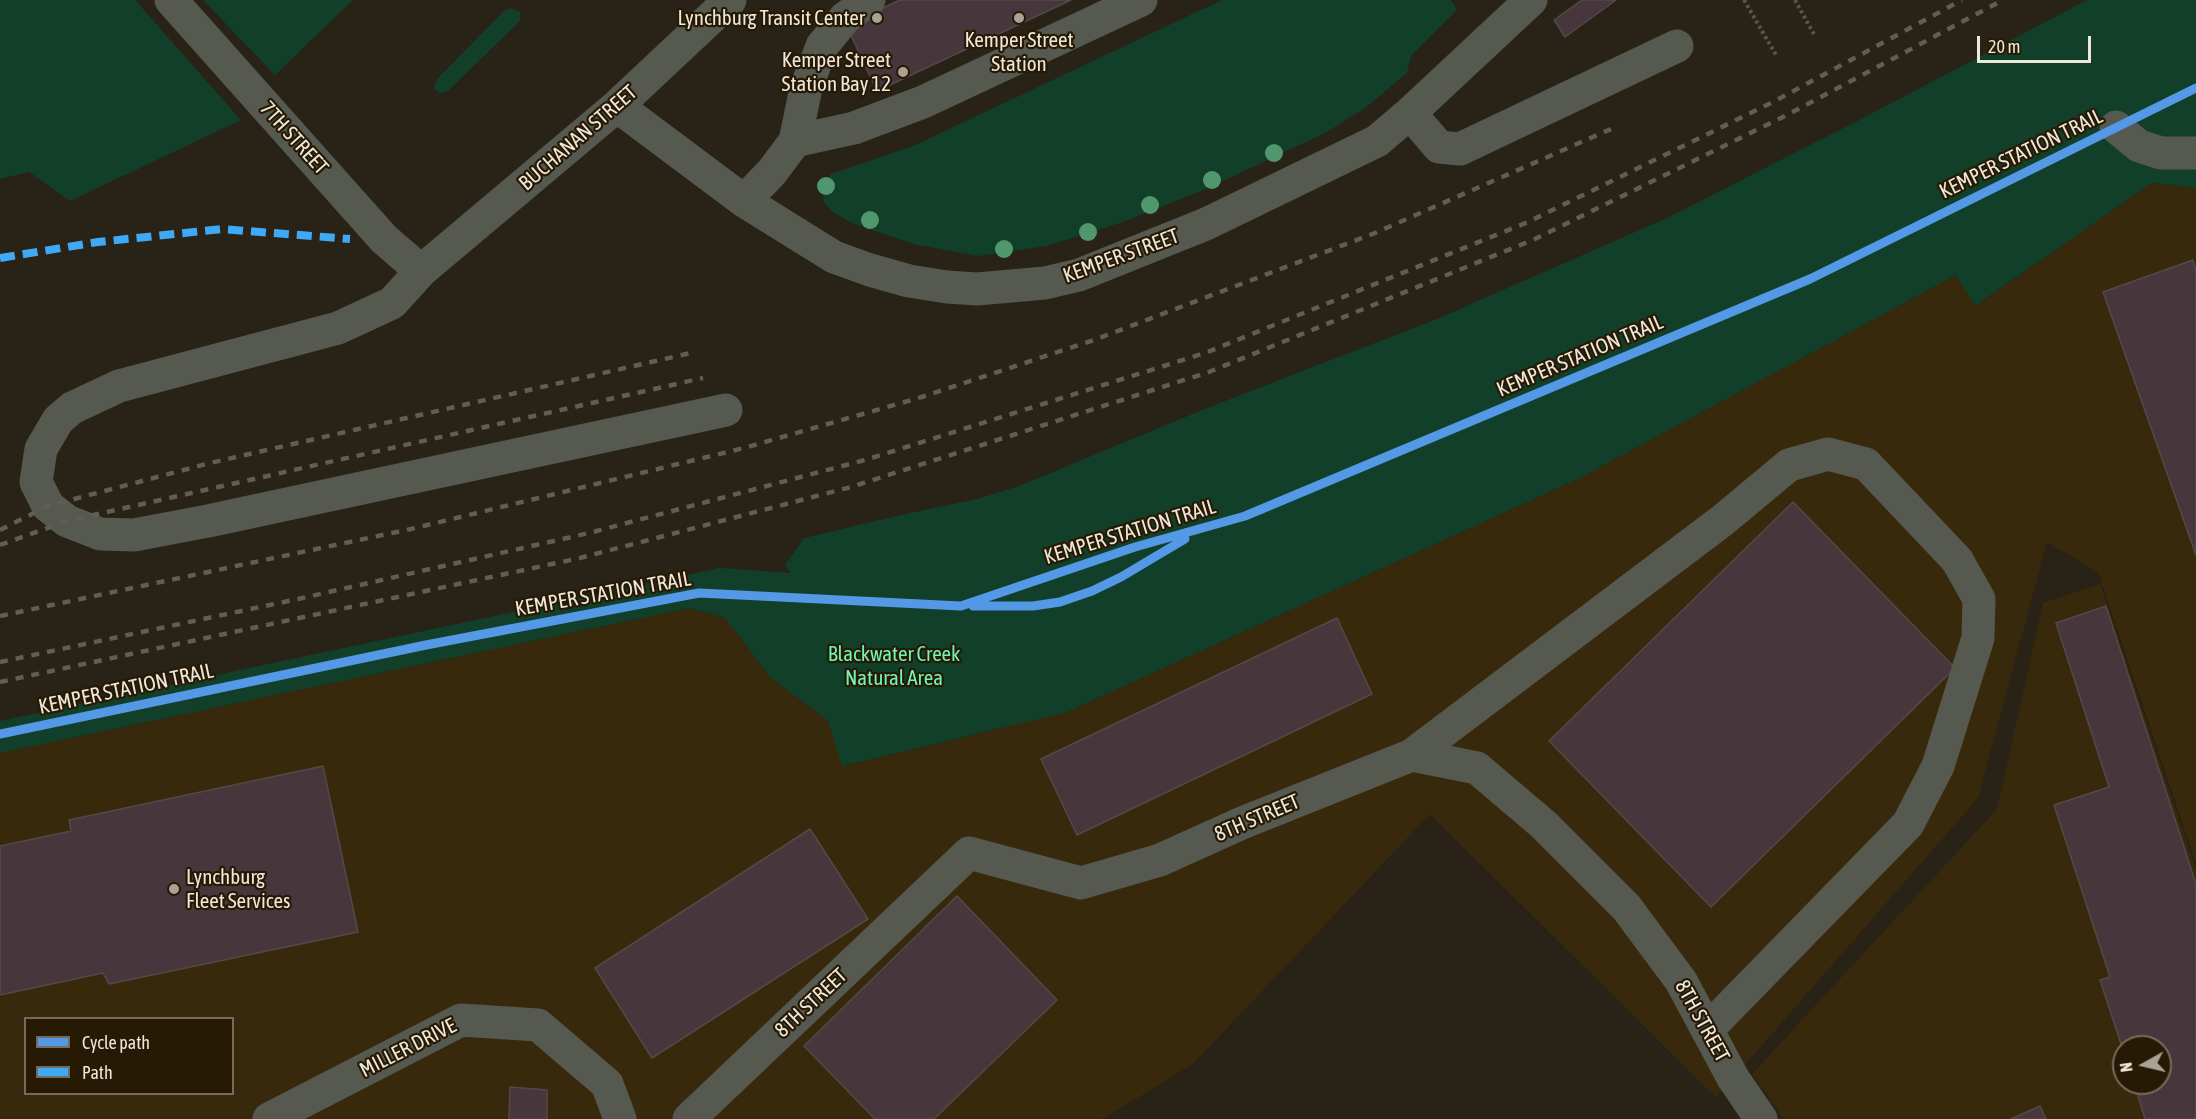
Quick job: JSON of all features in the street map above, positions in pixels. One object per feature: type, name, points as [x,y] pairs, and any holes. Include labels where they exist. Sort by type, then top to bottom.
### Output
[{"type":"street","name":"7TH STREET","points":[[171,0],[384,239],[421,271]]},
{"type":"street","name":"BUCHANAN STREET","points":[[726,410],[134,535],[100,534],[67,521],[48,506],[36,482],[41,449],[58,420],[72,408],[119,386],[338,328],[392,303],[421,271],[617,106],[730,0]]},
{"type":"street","points":[[744,201],[772,172],[795,141],[806,88],[822,46],[845,18],[869,0]]},
{"type":"street","points":[[795,141],[854,128],[923,102],[1141,0]]},
{"type":"street","name":"KEMPER STREET","points":[[617,106],[744,201],[834,257],[909,281],[957,288],[977,289],[1045,283],[1079,275],[1206,224],[1377,141],[1410,113],[1518,4]]},
{"type":"street","points":[[1410,113],[1439,147],[1460,148],[1677,46]]},
{"type":"street","points":[[2116,127],[2139,146],[2162,153],[2196,153]]},
{"type":"street","points":[[1412,755],[1714,527],[1789,465],[1828,454],[1866,464],[1957,560],[1978,599],[1978,638],[1938,766],[1908,824],[1707,1030]]},
{"type":"street","name":"8TH STREET","points":[[688,1119],[969,853],[1081,883],[1160,860],[1242,823],[1412,755],[1477,768],[1544,825],[1626,907],[1681,981],[1733,1078],[1761,1119]]},
{"type":"street","name":"MILLER DRIVE","points":[[269,1119],[461,1020],[538,1025],[607,1084],[620,1119]]},
{"type":"path","points":[[1744,0],[1776,55]]},
{"type":"path","points":[[1795,0],[1815,36]]},
{"type":"shaded area","points":[[2152,183],[2196,188],[2196,863],[2098,572],[2047,542],[1978,798],[1716,1098],[1430,814],[1193,1064],[1103,1119],[0,1119],[0,753],[689,608],[725,618],[770,677],[828,721],[843,766],[1065,713],[1580,478],[1956,275],[1976,306]]},
{"type":"shaded area","points":[[2100,584],[2196,870],[2196,1119],[1784,1119],[1752,1074],[1997,809],[2043,603]]},
{"type":"green space","points":[[0,0],[135,0],[241,120],[70,201],[29,172],[0,179]]},
{"type":"green space","points":[[203,0],[353,0],[275,75]]},
{"type":"green space","points":[[1222,0],[1451,0],[1457,10],[1411,56],[1407,73],[1365,108],[1327,132],[1206,189],[1123,222],[1047,246],[979,256],[917,245],[854,224],[831,211],[824,202],[822,187],[831,174],[913,146]]},
{"type":"green space","name":"Blackwater Creek Natural Area","points":[[2087,0],[2196,0],[2196,188],[2152,183],[1975,306],[1956,275],[1580,478],[1065,713],[842,766],[828,721],[770,677],[725,618],[689,608],[0,753],[0,721],[720,568],[791,573],[785,565],[804,538],[977,499],[1019,486],[1207,408],[1437,319],[1667,218]]},
{"type":"green space","points":[[512,8],[520,12],[520,21],[447,92],[440,93],[434,89],[436,80],[505,10]]},
{"type":"building","points":[[900,0],[1071,0],[877,91],[846,25]]},
{"type":"building","points":[[1582,0],[1616,0],[1565,37],[1554,20]]},
{"type":"building","points":[[2193,260],[2196,270],[2196,555],[2103,292]]},
{"type":"building","points":[[1793,502],[1955,668],[1711,907],[1549,741]]},
{"type":"building","points":[[2106,606],[2196,884],[2196,1119],[2145,1119],[2138,1095],[2172,1095],[2172,1035],[2118,1035],[2100,980],[2110,977],[2054,805],[2109,787],[2056,623]]},
{"type":"building","points":[[1337,618],[1372,694],[1077,835],[1041,759]]},
{"type":"building","name":"Lynchburg Fleet Services","points":[[323,766],[358,932],[109,984],[103,973],[0,995],[0,846],[71,831],[69,820]]},
{"type":"building","points":[[810,829],[868,919],[652,1058],[595,968]]},
{"type":"building","points":[[957,896],[1057,1000],[934,1119],[875,1119],[804,1046]]},
{"type":"building","points":[[510,1087],[547,1090],[547,1119],[509,1119]]},
{"type":"building","points":[[2040,1106],[2046,1119],[2011,1119]]},
{"type":"railway","points":[[0,662],[298,599],[589,533],[865,460],[1205,353],[1528,222],[1773,102],[1962,0]]},
{"type":"railway","points":[[0,682],[580,558],[851,487],[1209,372],[1535,239],[1789,114],[2003,0]]},
{"type":"railway","points":[[0,616],[411,529],[744,448],[922,397],[1094,340],[1375,233],[1611,129]]},
{"type":"railway","points":[[0,530],[48,506],[210,463],[695,352]]},
{"type":"railway","points":[[0,545],[67,521],[703,378]]},
{"type":"marked path","points":[[0,258],[98,242],[222,229],[350,239]]},
{"type":"cycle path","name":"KEMPER STATION TRAIL","points":[[0,734],[426,645],[699,593],[961,606],[1135,547],[1245,516],[1810,279],[2196,88]]},
{"type":"cycle path","name":"KEMPER STATION TRAIL","points":[[973,606],[1033,606],[1060,602],[1092,591],[1121,577],[1185,539]]},
{"type":"place","name":"Lynchburg Transit Center","points":[[877,18]]},
{"type":"place","name":"Kemper Street Station","points":[[1019,18]]},
{"type":"place","name":"Kemper Street Station Bay 12","points":[[903,72]]},
{"type":"place","name":"Lynchburg Fleet Services","points":[[174,889]]}]
